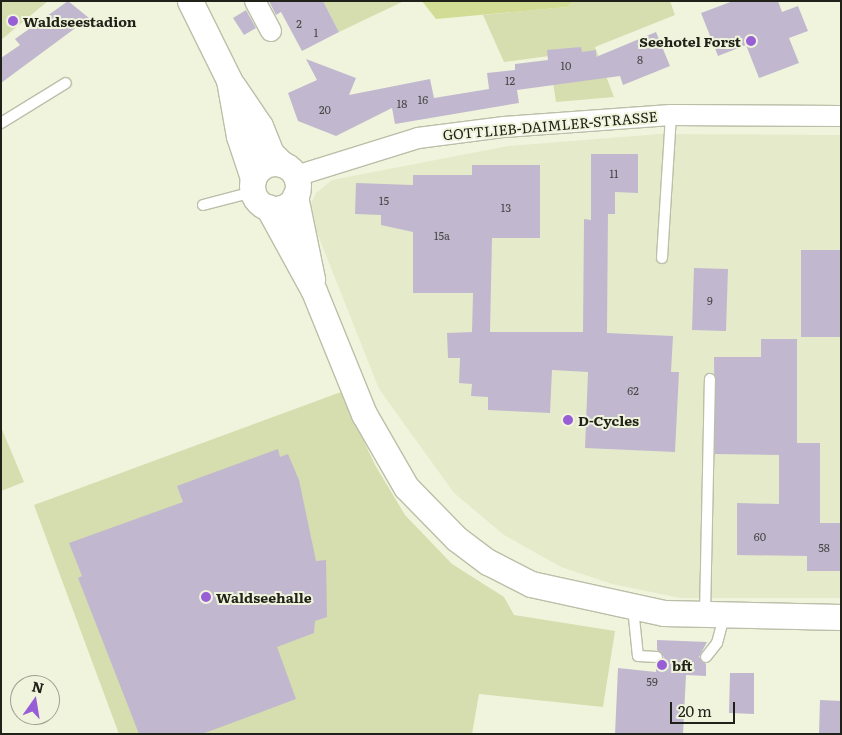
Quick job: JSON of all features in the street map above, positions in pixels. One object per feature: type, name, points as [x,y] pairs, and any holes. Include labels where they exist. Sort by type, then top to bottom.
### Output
[{"type":"street","points":[[255,1],[271,31]]},
{"type":"street","points":[[193,2],[229,80],[260,126],[272,153],[291,178],[314,291]]},
{"type":"street","points":[[229,80],[239,136],[258,192],[314,291],[364,414],[406,487],[429,513],[488,562],[531,584],[633,607],[715,616],[841,617]]},
{"type":"street","name":"GOTTLIEB-DAIMLER-STRASSE","points":[[291,178],[418,138],[671,115],[841,116]]},
{"type":"street","points":[[258,192],[264,165],[291,178]]},
{"type":"street","points":[[258,192],[284,207],[291,178]]},
{"type":"lane","points":[[1,123],[66,82]]},
{"type":"lane","points":[[662,258],[671,115]]},
{"type":"lane","points":[[203,204],[258,192]]},
{"type":"lane","points":[[706,657],[718,643],[715,616],[710,379]]},
{"type":"lane","points":[[633,607],[638,656],[657,657]]},
{"type":"lane","points":[[707,644],[718,643]]},
{"type":"shaded area","name":"Waldseestadion","points":[[1,1],[48,1],[1,40]]},
{"type":"shaded area","points":[[323,1],[404,1],[339,32]]},
{"type":"shaded area","points":[[422,1],[574,1],[567,7],[436,19]]},
{"type":"shaded area","points":[[574,1],[670,1],[675,15],[595,47],[614,97],[556,102],[549,56],[504,62],[483,15],[567,7]]},
{"type":"shaded area","points":[[660,134],[841,135],[841,598],[680,598],[612,584],[561,567],[504,535],[454,493],[379,389],[308,210],[316,193],[332,180],[508,146]]},
{"type":"shaded area","points":[[341,392],[375,465],[405,515],[452,564],[504,597],[514,615],[615,631],[603,707],[479,694],[472,734],[119,734],[34,505]]},
{"type":"shaded area","points":[[1,427],[24,482],[1,491]]},
{"type":"building","points":[[68,1],[89,18],[1,83],[1,58],[20,45],[15,39]]},
{"type":"building","points":[[269,1],[323,1],[339,32],[302,51],[281,12],[276,15]]},
{"type":"building","name":"Seehotel Forst","points":[[733,1],[778,1],[782,12],[798,6],[808,31],[789,38],[799,63],[759,78],[746,45],[718,56],[701,13]]},
{"type":"building","points":[[246,10],[256,28],[244,35],[233,18]]},
{"type":"building","points":[[656,32],[670,66],[623,85],[620,76],[517,90],[519,103],[395,124],[392,108],[336,136],[298,121],[288,93],[317,80],[306,59],[356,78],[349,95],[430,79],[434,98],[489,89],[487,73],[515,70],[515,64],[548,60],[547,50],[581,47],[582,52],[596,50],[596,57]]},
{"type":"building","points":[[591,154],[638,154],[638,193],[615,192],[615,214],[608,214],[607,333],[673,336],[671,372],[679,372],[675,452],[585,448],[588,372],[552,370],[550,413],[488,410],[488,397],[471,396],[472,384],[459,383],[460,358],[448,358],[447,333],[472,332],[473,293],[413,293],[413,232],[381,225],[381,215],[355,214],[356,183],[413,185],[413,175],[472,175],[472,165],[540,165],[540,238],[492,238],[490,332],[583,332],[584,219],[591,220]]},
{"type":"building","points":[[801,250],[841,250],[841,337],[801,337]]},
{"type":"building","points":[[694,268],[728,269],[726,331],[692,330]]},
{"type":"building","points":[[761,339],[797,339],[797,443],[820,443],[820,523],[841,523],[841,571],[807,571],[807,556],[737,555],[737,503],[779,504],[779,455],[715,454],[714,357],[761,357]]},
{"type":"building","name":"Waldseehalle","points":[[278,449],[280,457],[288,454],[299,480],[316,561],[326,560],[327,617],[315,621],[314,633],[277,647],[296,699],[202,734],[139,734],[78,578],[82,576],[69,543],[183,502],[177,486]]},
{"type":"building","points":[[657,640],[707,642],[699,657],[706,664],[706,676],[686,675],[683,734],[615,734],[618,668],[656,672],[656,664],[664,657],[657,650]]},
{"type":"building","points":[[730,673],[754,673],[754,714],[729,713]]},
{"type":"building","points":[[820,700],[841,701],[841,734],[819,734]]},
{"type":"place","name":"Waldseestadion","points":[[13,21]]},
{"type":"place","name":"Seehotel Forst","points":[[751,41]]},
{"type":"place","name":"D-Cycles","points":[[568,420]]},
{"type":"place","name":"Waldseehalle","points":[[206,597]]},
{"type":"place","name":"bft","points":[[662,665]]}]
